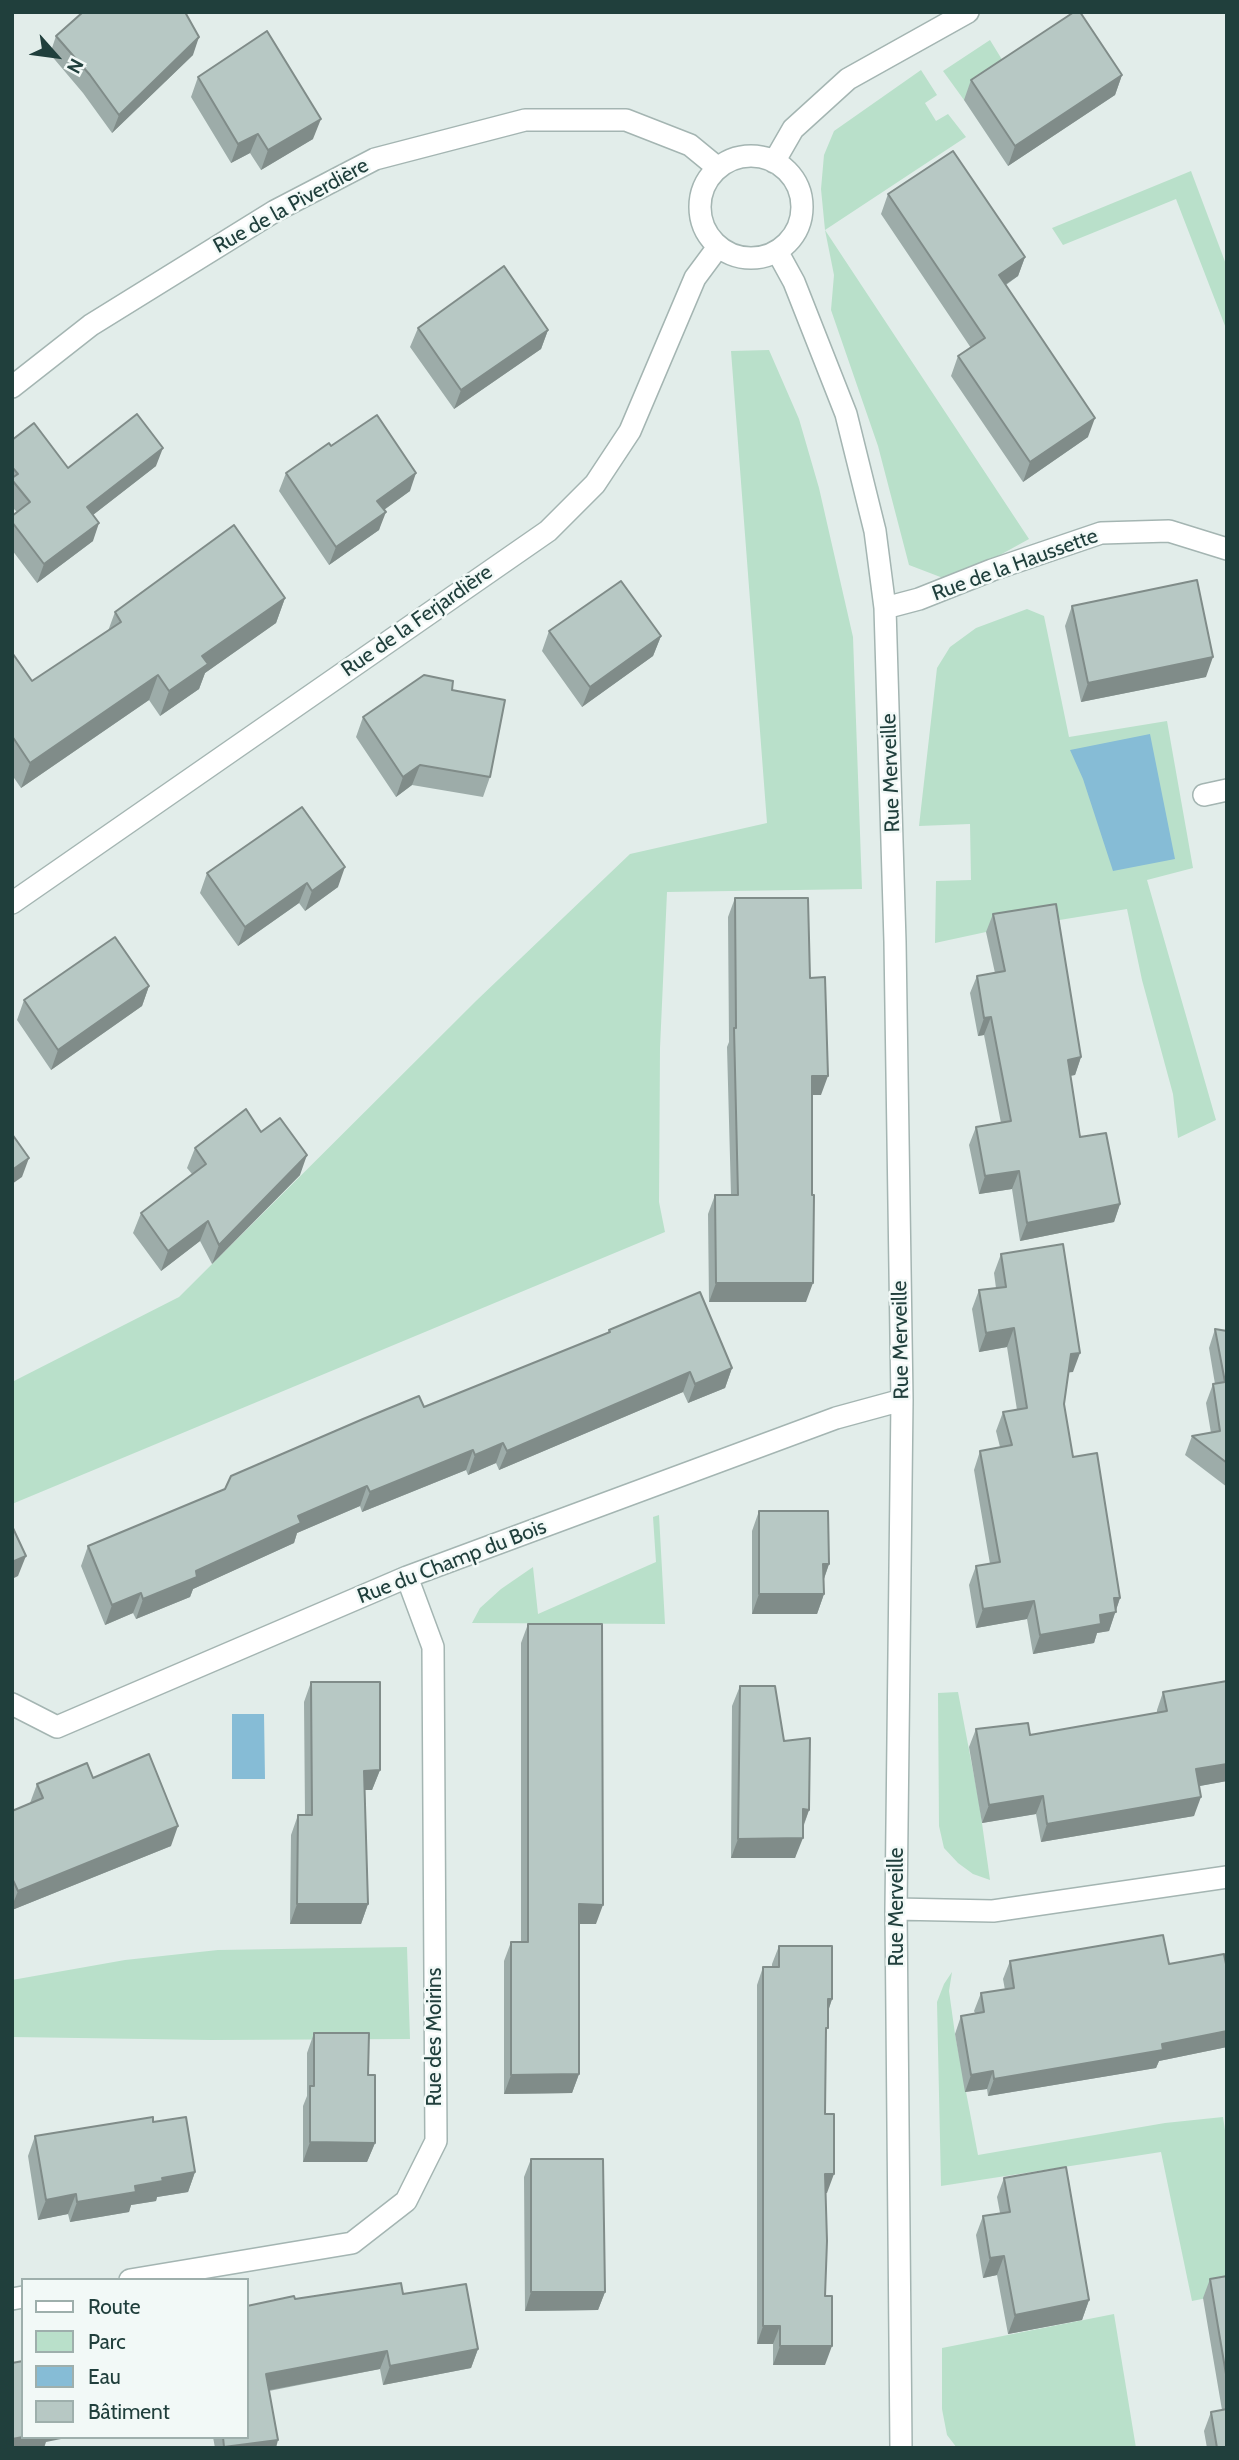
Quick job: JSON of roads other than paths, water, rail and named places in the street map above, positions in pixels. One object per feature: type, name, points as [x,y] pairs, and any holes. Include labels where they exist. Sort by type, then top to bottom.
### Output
[{"type":"street","points":[[774,162],[793,128],[848,79],[968,12]]},
{"type":"street","name":"Rue de la Piverdière","points":[[12,387],[103,318],[275,211],[375,159],[525,120],[626,120],[690,145],[718,168]]},
{"type":"street","points":[[741,156],[758,156],[774,162],[786,171],[795,183],[801,198],[797,228],[777,251],[763,257],[732,255],[718,247],[707,235],[701,220],[699,204],[708,182],[725,162],[741,156]]},
{"type":"street","name":"Rue de la Ferjardière","points":[[12,903],[548,531],[595,484],[630,431],[695,278],[718,247]]},
{"type":"street","name":"Rue Merveille","points":[[777,251],[794,282],[846,414],[875,531],[885,608],[895,917],[902,1400],[896,1909],[901,2448]]},
{"type":"street","name":"Rue de la Haussette","points":[[885,608],[919,599],[992,569],[1101,533],[1169,531],[1227,549]]},
{"type":"street","points":[[1204,794],[1227,790]]},
{"type":"street","name":"Rue du Champ du Bois","points":[[12,1704],[57,1727],[407,1577],[836,1418],[902,1400]]},
{"type":"street","name":"Rue des Moirins","points":[[142,2278],[352,2243],[406,2201],[436,2141],[433,1647],[407,1577]]},
{"type":"street","points":[[896,1909],[993,1910],[1227,1877]]},
{"type":"water","points":[[1150,734],[1175,859],[1113,871],[1083,779],[1070,750]]},
{"type":"water","points":[[232,1714],[264,1714],[265,1779],[232,1779]]}]
